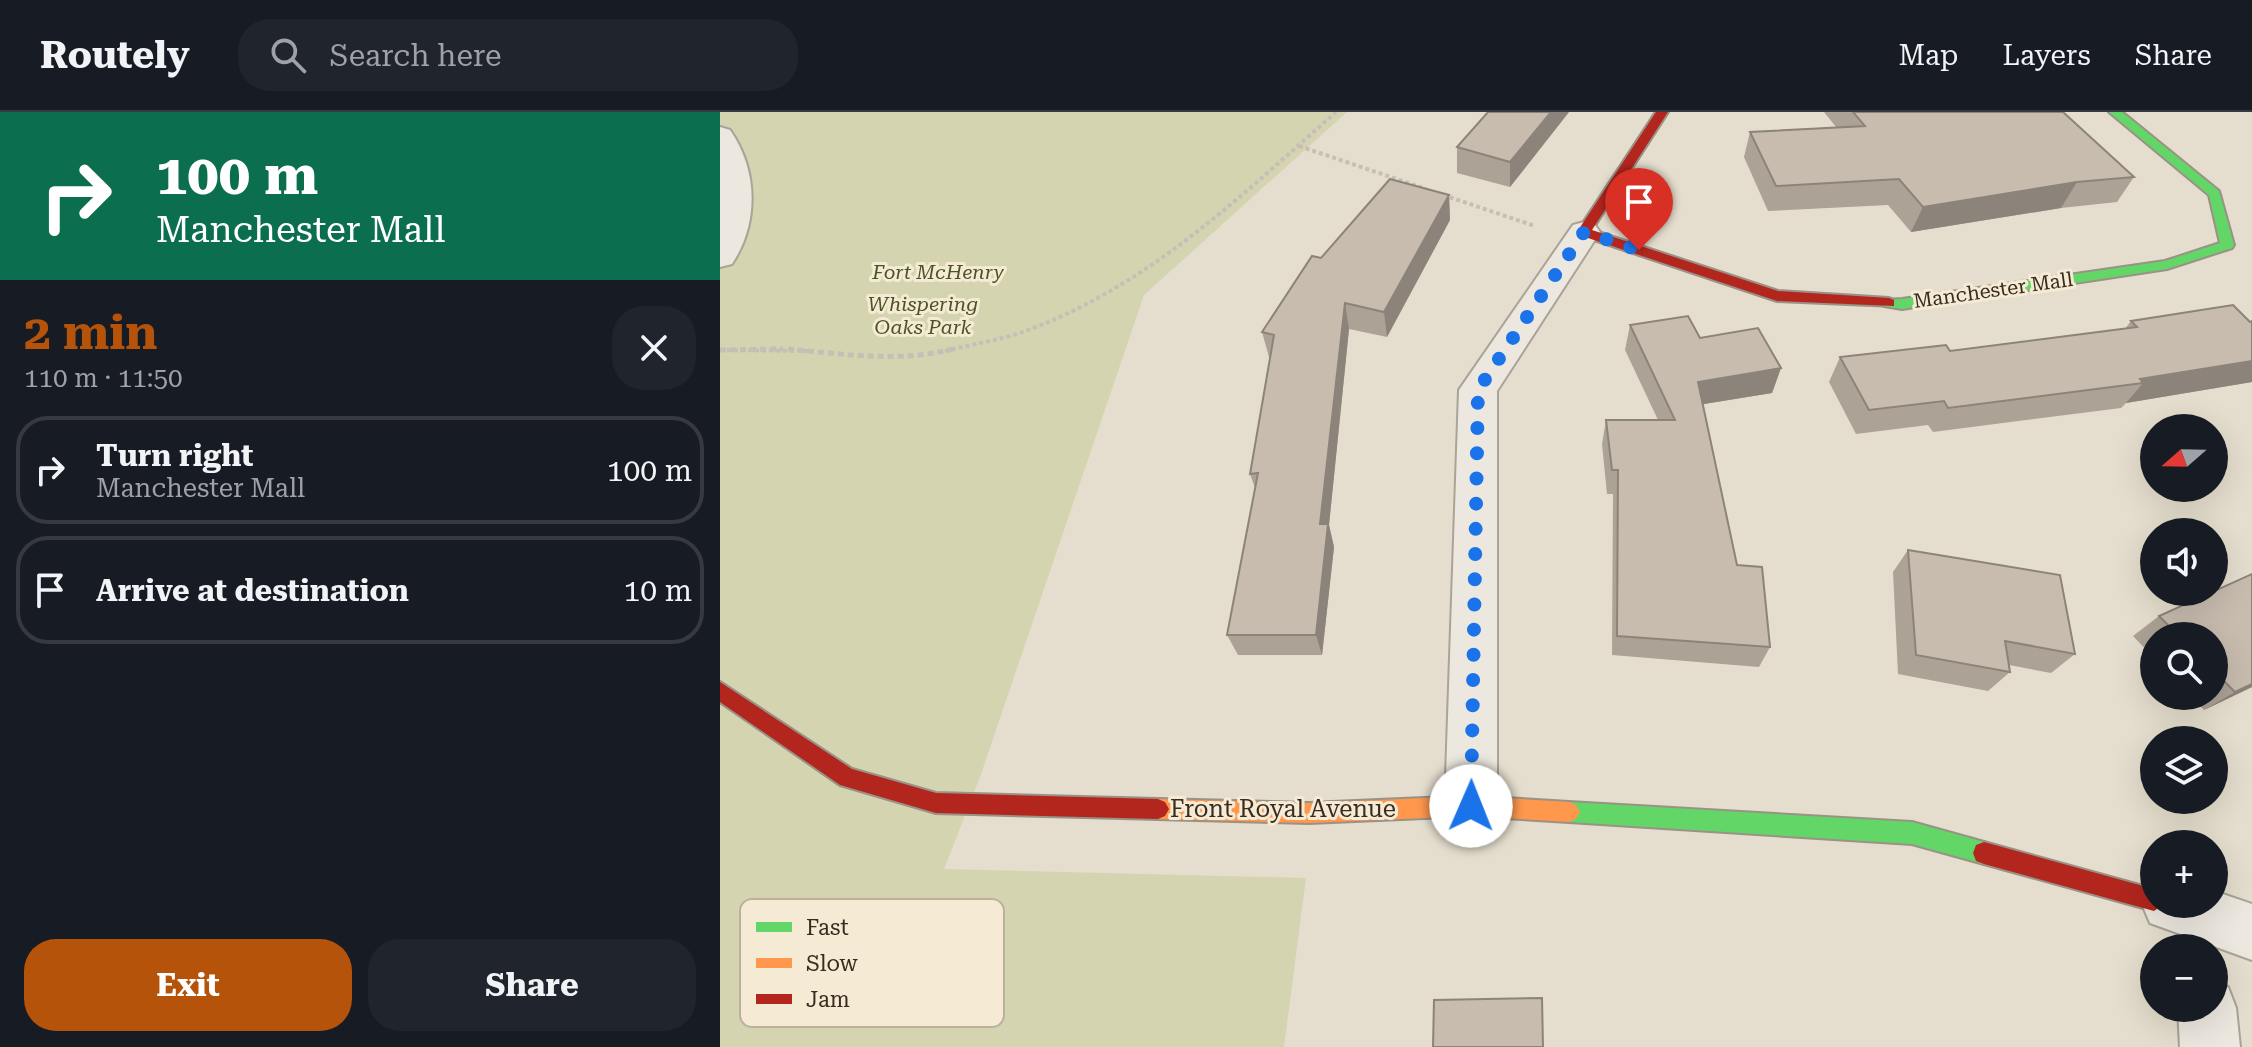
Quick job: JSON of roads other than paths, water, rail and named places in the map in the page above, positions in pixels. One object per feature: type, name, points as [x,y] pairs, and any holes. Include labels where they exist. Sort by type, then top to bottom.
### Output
[{"type":"street","points":[[1471,806],[1478,390],[1662,112]]},
{"type":"street","name":"Manchester Mall","points":[[1581,237],[1777,296],[1902,304],[2167,265],[2227,245],[2215,194],[2115,112]]},
{"type":"street","points":[[720,136],[733,162],[738,187],[732,225],[720,257]]},
{"type":"street","name":"Front Royal Avenue","points":[[720,691],[847,778],[936,803],[1309,813],[1471,806],[1912,833],[2140,903]]},
{"type":"street","name":"Front Royal Avenue","points":[[2190,918],[2252,932]]},
{"type":"street","points":[[2208,1022],[2210,1047]]},
{"type":"park label","name":"Fort McHenry","points":[[938,272]]},
{"type":"park label","name":"Whispering Oaks Park","points":[[923,316]]}]
